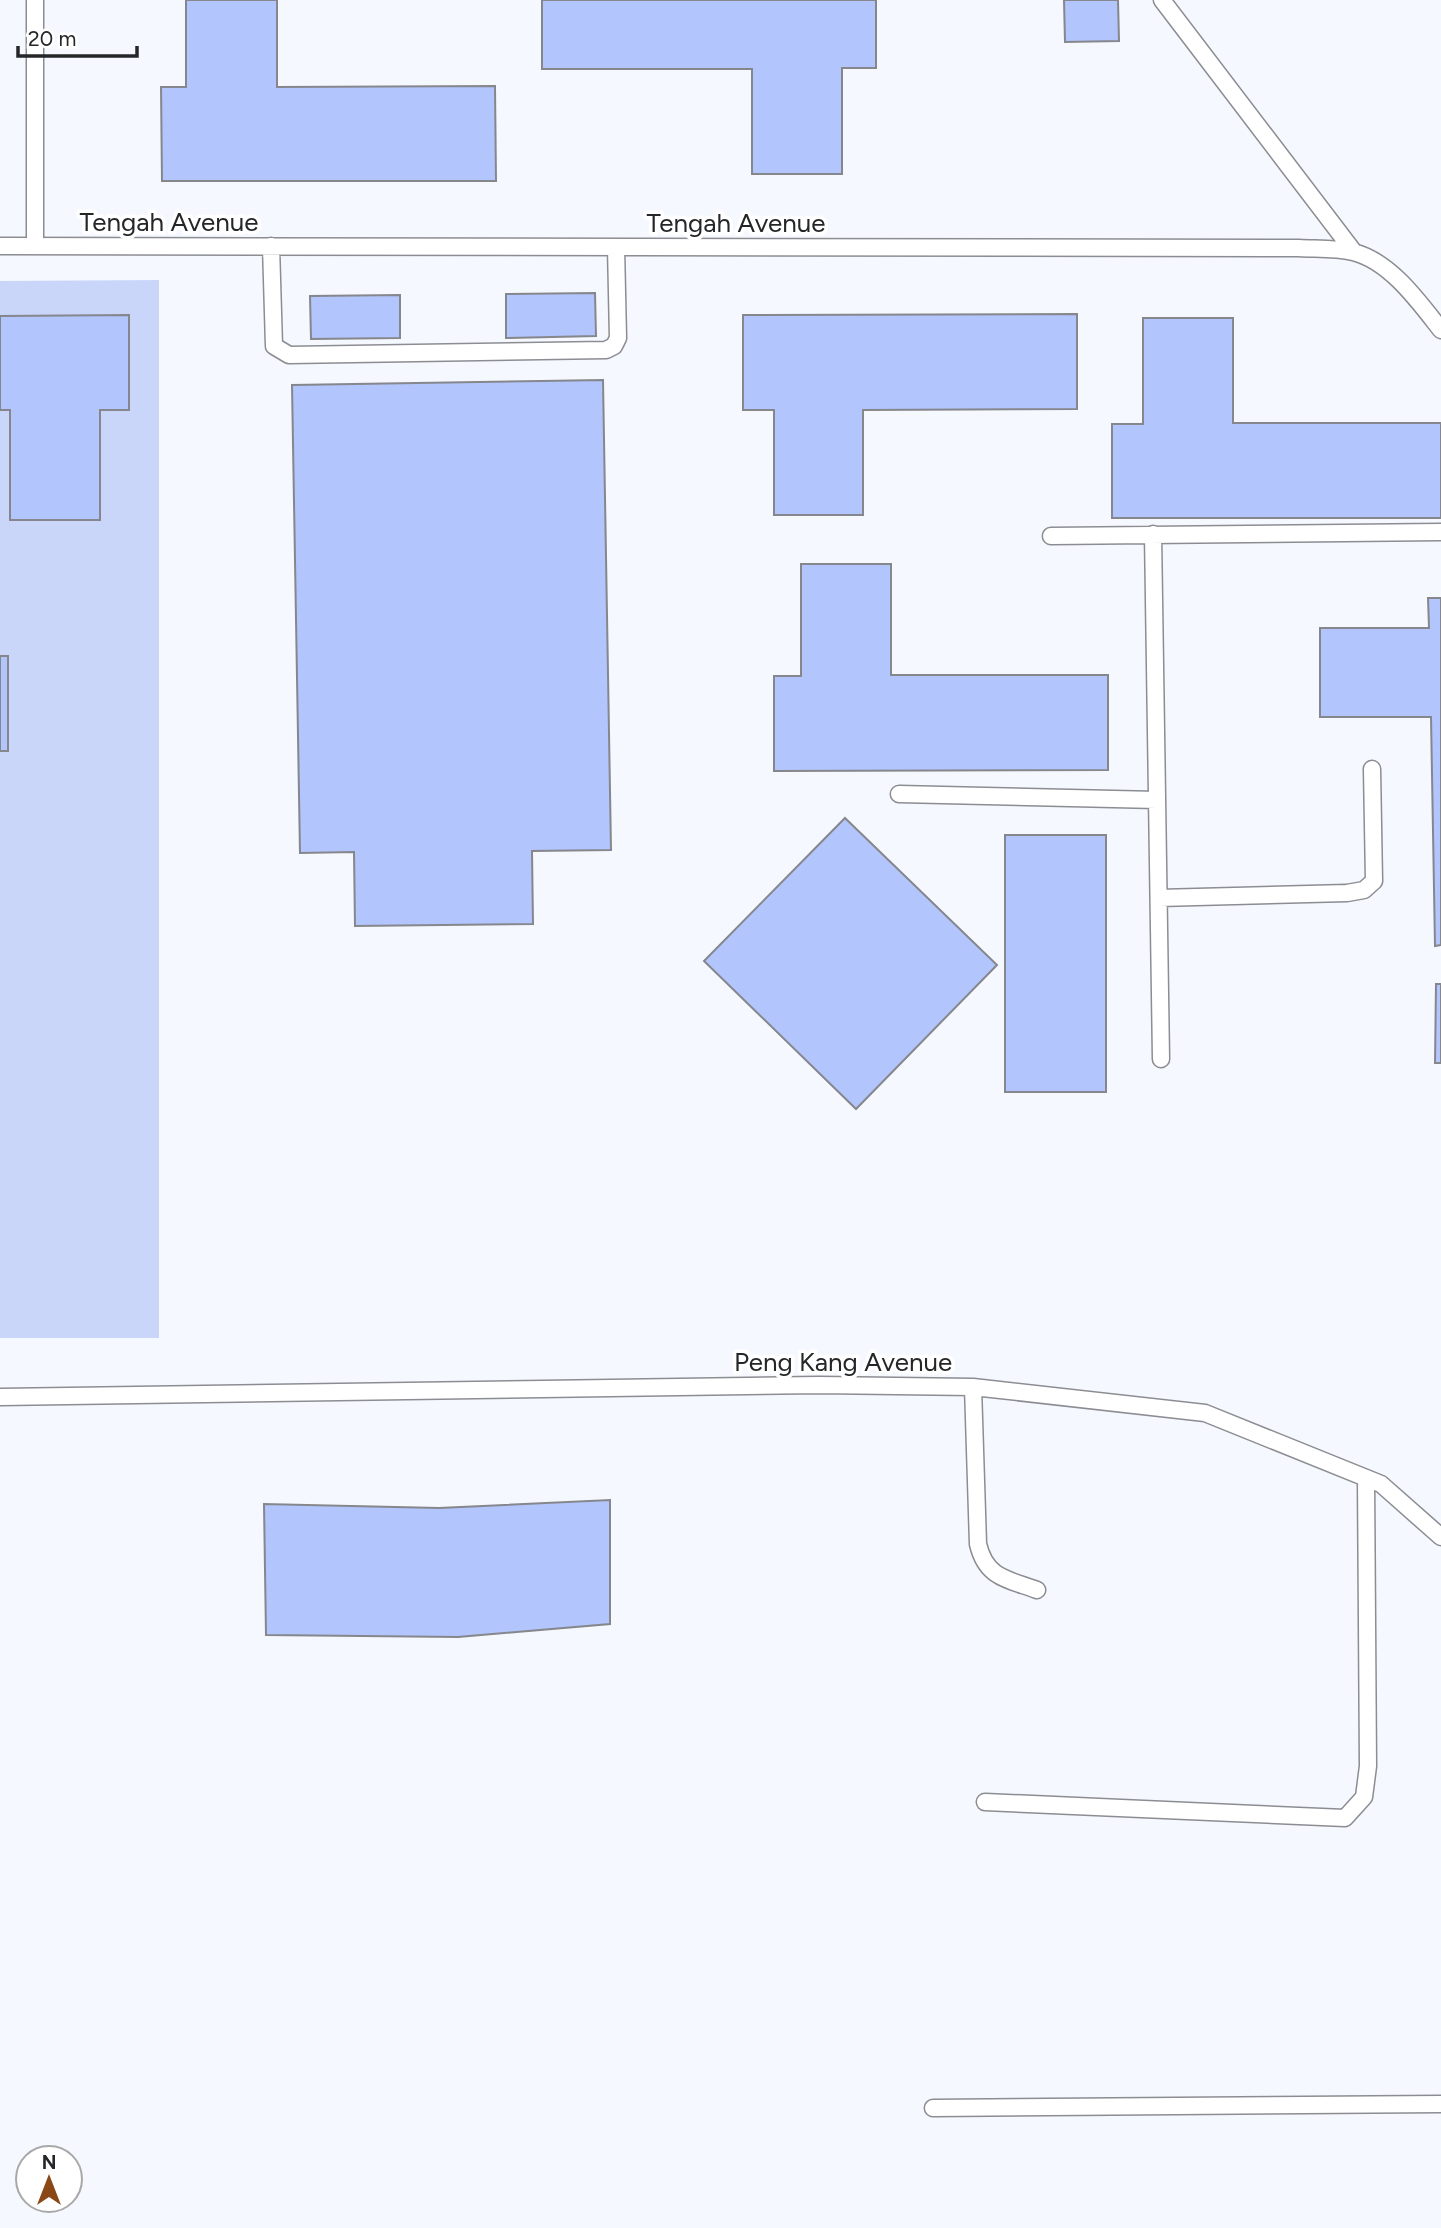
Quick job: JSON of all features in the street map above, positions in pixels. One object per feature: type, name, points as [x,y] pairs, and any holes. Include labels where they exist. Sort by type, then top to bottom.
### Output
[{"type":"lane","points":[[35,0],[35,246]]},
{"type":"lane","points":[[1162,0],[1354,252]]},
{"type":"lane","name":"Tengah Avenue","points":[[0,246],[1299,248],[1354,252],[1382,267],[1419,300],[1441,330]]},
{"type":"lane","points":[[271,246],[274,346],[289,355],[606,350],[614,346],[618,338],[615,247]]},
{"type":"lane","points":[[1051,536],[1441,532]]},
{"type":"lane","points":[[1153,534],[1161,1059]]},
{"type":"lane","points":[[1159,898],[1347,893],[1364,890],[1374,881],[1372,769]]},
{"type":"lane","points":[[899,794],[1157,800]]},
{"type":"lane","name":"Peng Kang Avenue","points":[[0,1396],[819,1385],[974,1387],[1205,1413],[1381,1484],[1441,1537]]},
{"type":"lane","points":[[974,1387],[978,1544],[983,1564],[998,1575],[1037,1590]]},
{"type":"lane","points":[[985,1802],[1345,1818],[1364,1797],[1368,1766],[1366,1478]]},
{"type":"lane","points":[[933,2108],[1441,2105]]},
{"type":"shaded area","points":[[159,280],[159,1338],[0,1338],[0,281]]},
{"type":"building","points":[[186,0],[277,0],[277,87],[495,86],[496,181],[162,181],[161,87],[186,87]]},
{"type":"building","points":[[542,0],[876,0],[876,68],[842,68],[842,174],[752,174],[752,69],[542,69]]},
{"type":"building","points":[[1064,0],[1118,0],[1119,41],[1065,42]]},
{"type":"building","points":[[595,293],[596,336],[506,338],[506,294]]},
{"type":"building","points":[[400,295],[400,338],[311,339],[310,296]]},
{"type":"building","points":[[1077,314],[1077,409],[863,410],[863,515],[774,515],[774,410],[743,410],[743,315]]},
{"type":"building","points":[[129,315],[129,410],[100,410],[100,520],[10,520],[10,410],[0,410],[0,316]]},
{"type":"building","points":[[1143,318],[1233,318],[1233,423],[1441,423],[1441,518],[1112,518],[1112,424],[1143,424]]},
{"type":"building","points":[[603,380],[611,850],[532,851],[533,924],[355,926],[354,852],[300,853],[292,385]]},
{"type":"building","points":[[801,564],[891,564],[891,675],[1108,675],[1108,770],[774,771],[774,676],[801,676]]},
{"type":"building","points":[[1428,598],[1441,598],[1441,945],[1435,946],[1431,717],[1320,717],[1320,628],[1429,628]]},
{"type":"building","points":[[0,656],[8,656],[8,751],[0,751]]},
{"type":"building","points":[[845,818],[997,965],[856,1109],[704,961]]},
{"type":"building","points":[[1005,835],[1106,835],[1106,1092],[1005,1092]]},
{"type":"building","points":[[1436,984],[1441,984],[1441,1063],[1435,1063]]},
{"type":"building","points":[[610,1500],[610,1624],[458,1637],[266,1635],[264,1504],[439,1508]]}]
